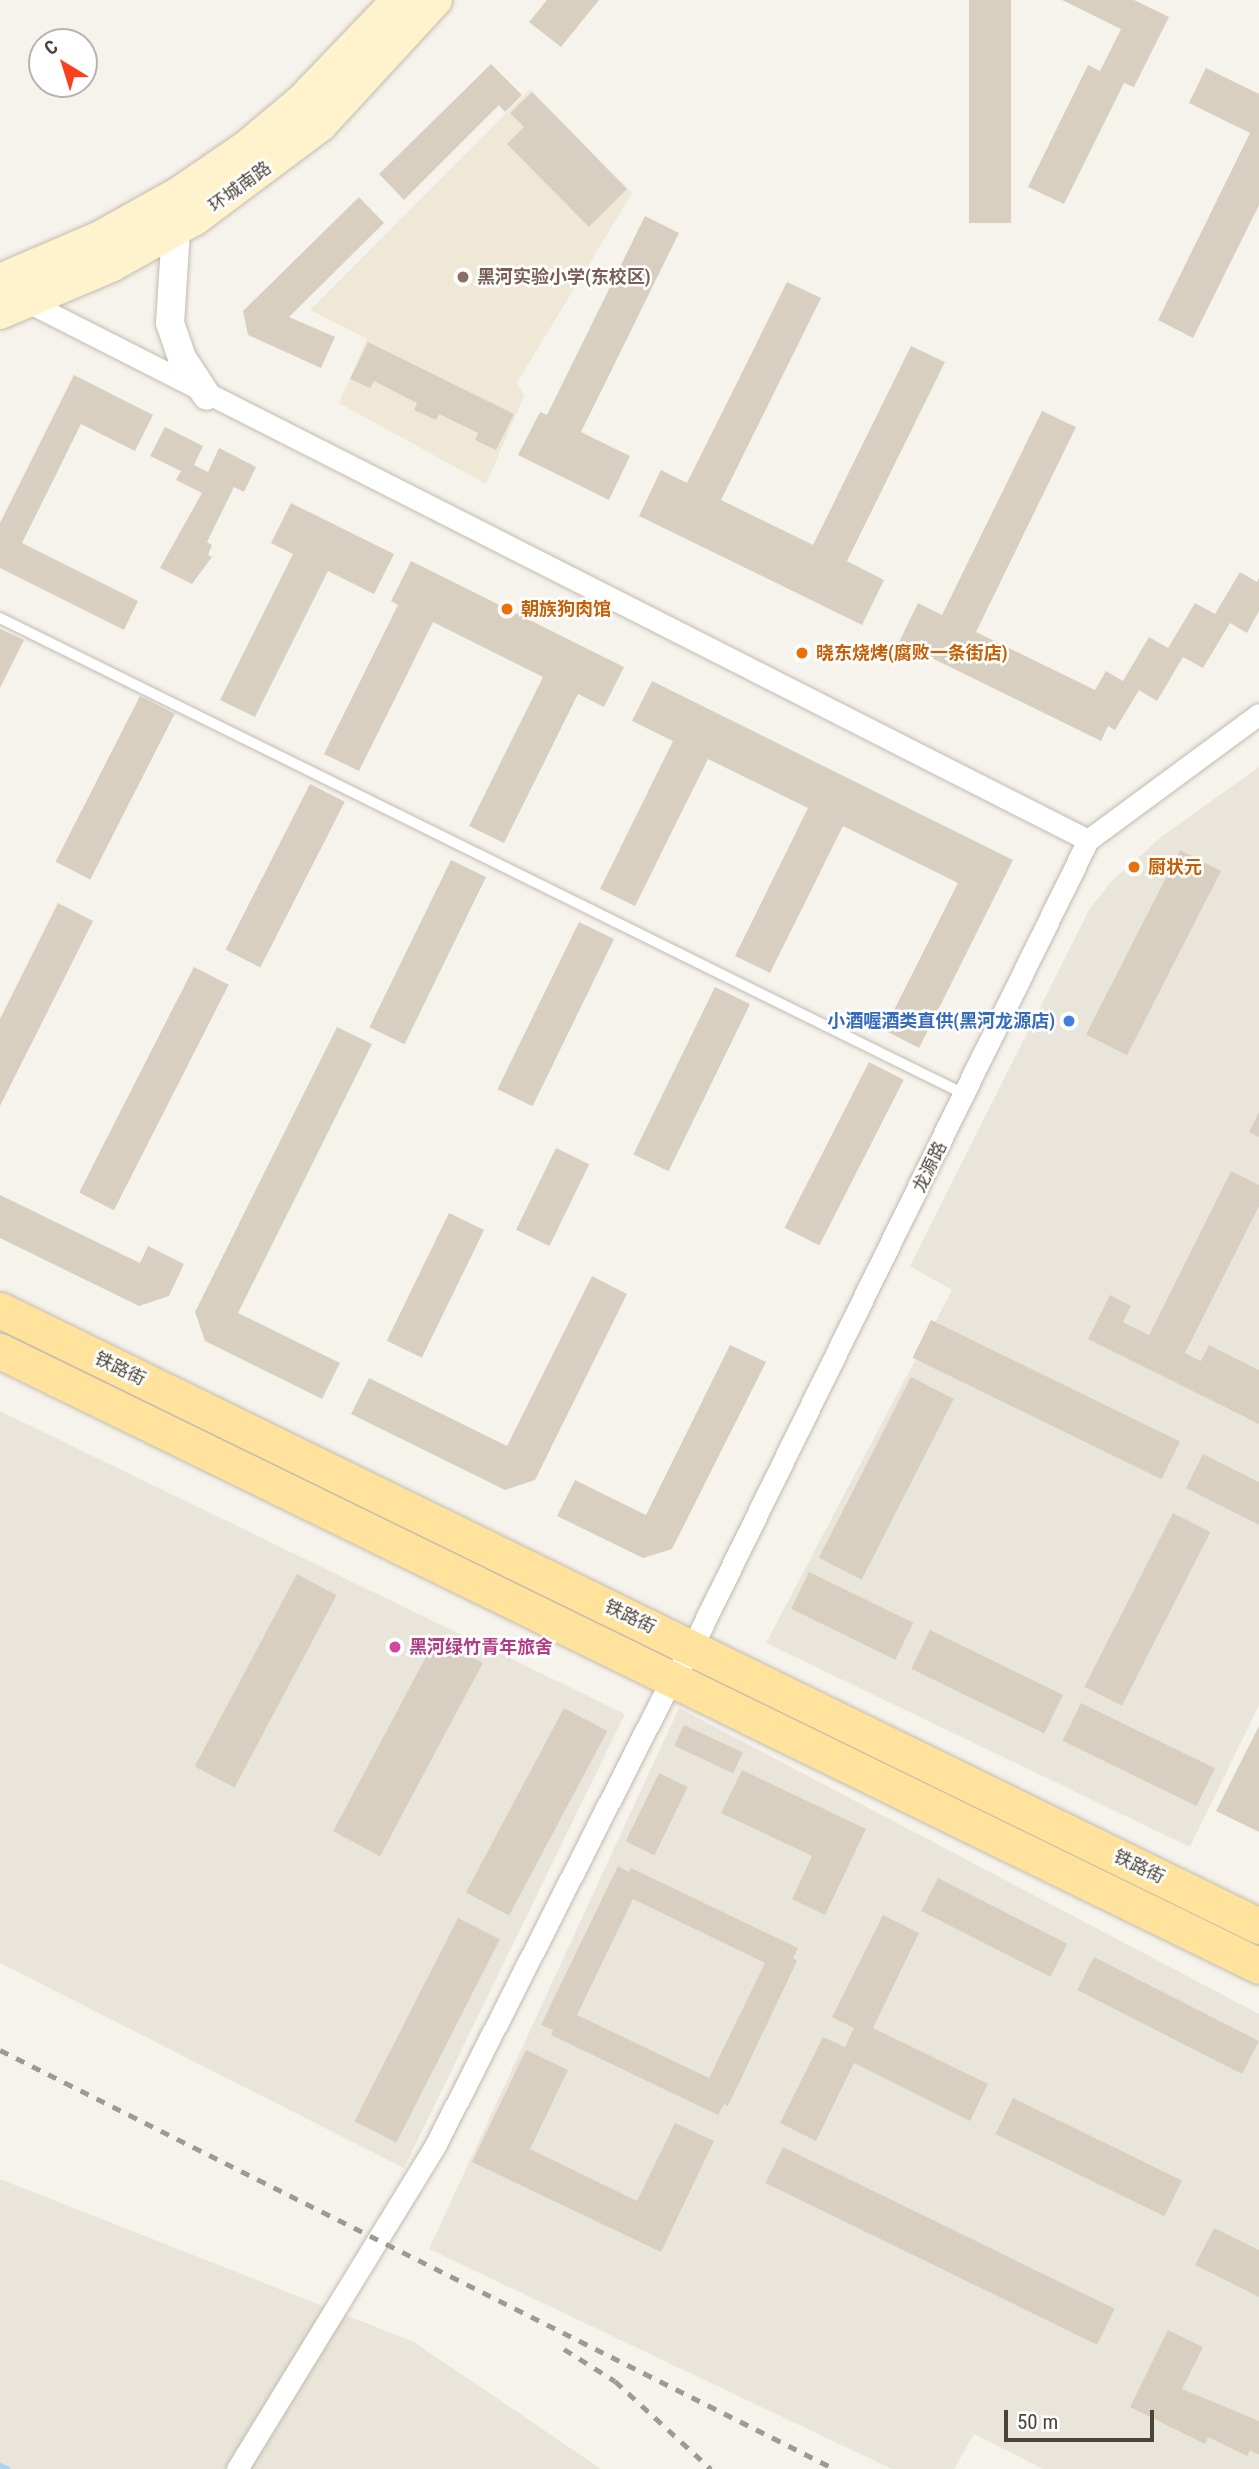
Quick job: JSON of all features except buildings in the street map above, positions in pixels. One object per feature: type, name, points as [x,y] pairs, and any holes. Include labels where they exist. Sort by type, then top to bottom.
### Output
[{"type":"main road","name":"环城南路","points":[[0,280],[102,236],[179,193],[301,101],[398,0]]},
{"type":"main road","name":"环城南路","points":[[15,308],[175,231],[321,125],[436,0]]},
{"type":"main road","name":"铁路街","points":[[0,1310],[1259,1926]]},
{"type":"main road","name":"铁路街","points":[[0,1350],[1259,1966]]},
{"type":"street","points":[[179,193],[170,323],[182,358],[207,396]]},
{"type":"street","points":[[0,287],[15,308],[207,396],[1088,840]]},
{"type":"street","name":"龙源路","points":[[237,2469],[436,2144],[672,1680],[692,1647],[966,1094],[1088,840],[1259,714]]},
{"type":"lane","points":[[0,618],[966,1094]]},
{"type":"shaded area","name":"黑河实验小学(东校区)","points":[[530,89],[632,193],[517,383],[524,396],[486,484],[339,403],[367,339],[310,310]]},
{"type":"shaded area","points":[[1259,767],[1259,1705],[1190,1847],[766,1643],[952,1290],[910,1266],[1089,910],[1110,883],[1161,837]]},
{"type":"shaded area","points":[[0,1411],[625,1714],[404,2168],[0,1963]]},
{"type":"shaded area","points":[[679,1708],[1259,2014],[1259,2469],[1043,2469],[974,2434],[954,2469],[892,2469],[429,2249]]},
{"type":"shaded area","points":[[0,2179],[414,2342],[601,2469],[0,2469]]},
{"type":"waterway","points":[[0,2466],[7,2469]]},
{"type":"railway","points":[[0,2050],[835,2469]]},
{"type":"railway","points":[[564,2349],[615,2381],[711,2469]]},
{"type":"place","name":"黑河实验小学(东校区)","points":[[463,277]]},
{"type":"place","name":"朝族狗肉馆","points":[[507,609]]},
{"type":"place","name":"晓东烧烤(腐败一条街店)","points":[[802,653]]},
{"type":"place","name":"厨状元","points":[[1134,867]]},
{"type":"place","name":"小酒喔酒类直供(黑河龙源店)","points":[[1069,1021]]},
{"type":"place","name":"黑河绿竹青年旅舍","points":[[395,1647]]}]
